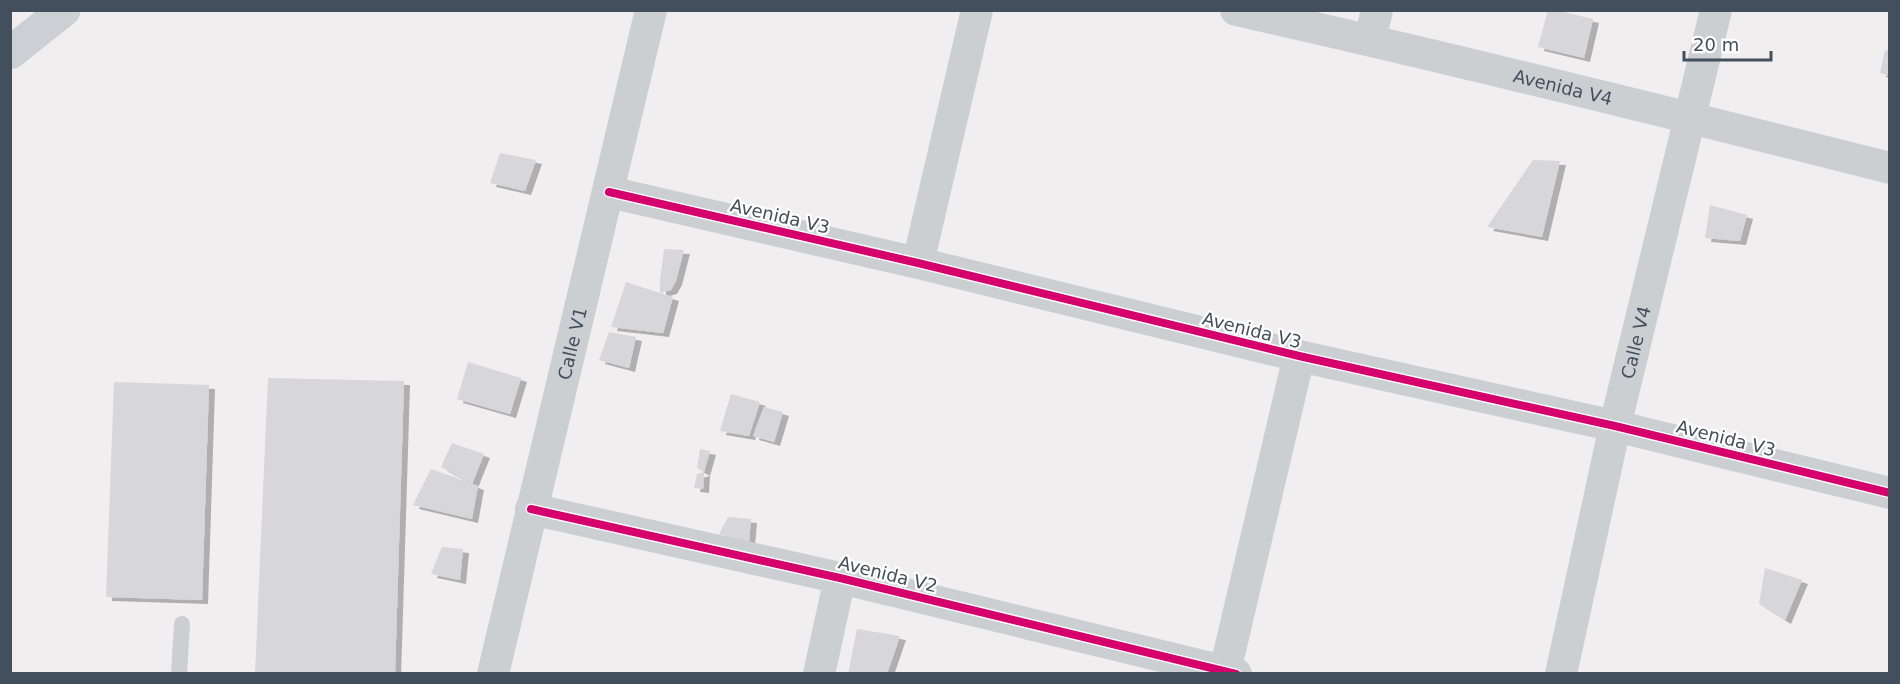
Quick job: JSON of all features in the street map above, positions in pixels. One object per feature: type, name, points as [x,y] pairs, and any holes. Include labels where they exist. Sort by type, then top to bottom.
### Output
[{"type":"street","points":[[10,53],[64,10]]},
{"type":"street","name":"Calle V1","points":[[493,674],[651,10]]},
{"type":"street","points":[[918,263],[977,10]]},
{"type":"street","name":"Avenida V4","points":[[1236,10],[1373,25],[1691,118],[1890,168]]},
{"type":"street","name":"Calle V4","points":[[1561,674],[1616,426],[1716,10]]},
{"type":"street","name":"Avenida V3","points":[[609,192],[918,263],[1299,357],[1616,426],[1890,493]]},
{"type":"street","points":[[1230,672],[1299,357]]},
{"type":"street","name":"Avenida V2","points":[[531,509],[840,578],[1230,672]]},
{"type":"street","points":[[819,674],[840,578]]},
{"type":"lane","points":[[179,674],[182,624]]},
{"type":"building","points":[[1548,10],[1593,19],[1584,58],[1538,47]]},
{"type":"building","points":[[1885,50],[1890,51],[1890,76],[1880,73]]},
{"type":"building","points":[[500,153],[536,160],[525,191],[490,183]]},
{"type":"building","points":[[1533,160],[1560,161],[1542,237],[1487,227]]},
{"type":"building","points":[[1710,205],[1747,215],[1740,241],[1705,238]]},
{"type":"building","points":[[664,249],[684,250],[676,281],[671,290],[660,293]]},
{"type":"building","points":[[626,282],[673,297],[663,333],[611,327]]},
{"type":"building","points":[[609,332],[636,337],[629,368],[599,360]]},
{"type":"building","points":[[468,362],[521,378],[510,414],[457,399]]},
{"type":"building","points":[[268,378],[404,381],[395,674],[255,674]]},
{"type":"building","points":[[114,382],[209,385],[202,600],[106,597]]},
{"type":"building","points":[[731,394],[760,402],[749,436],[720,431]]},
{"type":"building","points":[[764,407],[783,412],[774,442],[753,436]]},
{"type":"building","points":[[452,443],[484,454],[472,484],[478,486],[472,519],[413,505],[431,469],[471,483],[441,467]]},
{"type":"building","points":[[700,449],[710,451],[704,472],[697,468]]},
{"type":"building","points":[[704,472],[703,489],[694,488],[697,474]]},
{"type":"building","points":[[728,517],[751,519],[749,542],[719,534]]},
{"type":"building","points":[[442,547],[463,549],[460,580],[431,574]]},
{"type":"building","points":[[1765,568],[1802,580],[1785,620],[1759,604]]},
{"type":"building","points":[[857,629],[900,636],[887,674],[848,674]]},
{"type":"cycle path","points":[[609,192],[918,263],[1299,356],[1615,426],[1890,493]]},
{"type":"cycle path","points":[[531,509],[840,578],[1236,674]]}]
